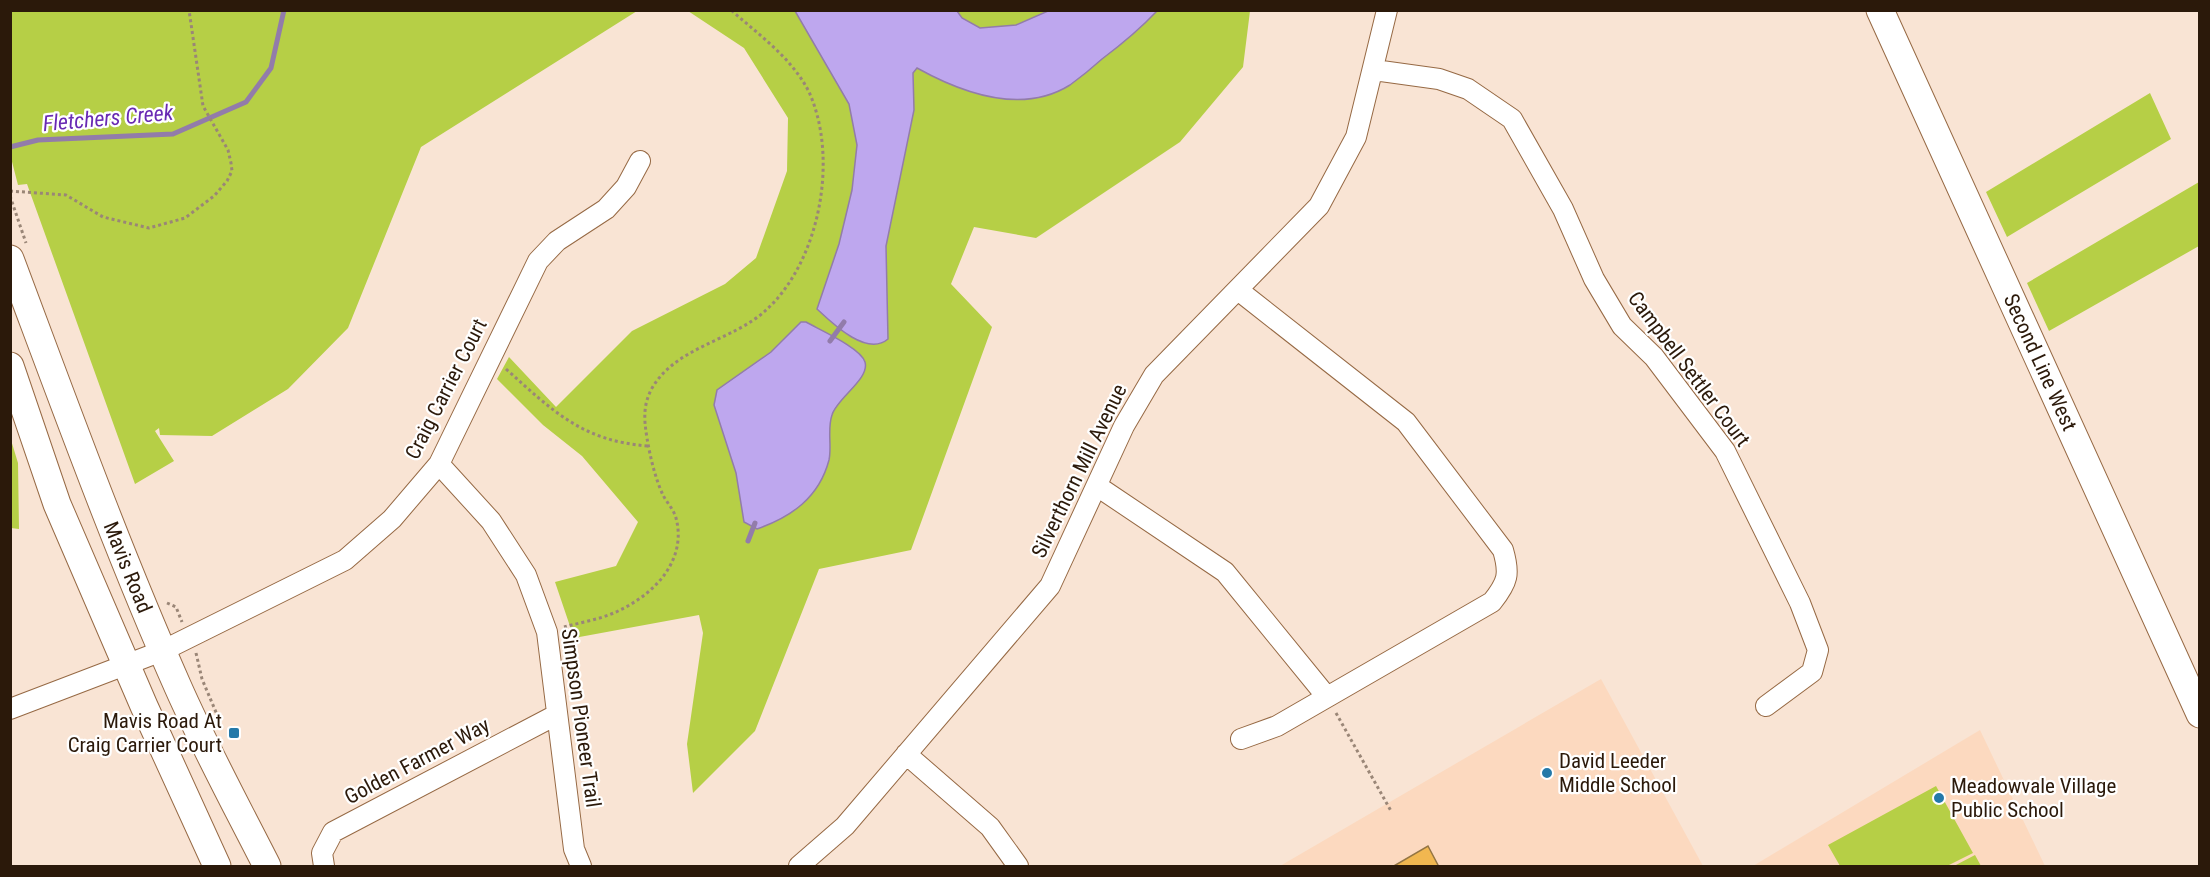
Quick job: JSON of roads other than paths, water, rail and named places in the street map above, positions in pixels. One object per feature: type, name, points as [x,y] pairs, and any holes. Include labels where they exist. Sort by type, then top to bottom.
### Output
[{"type":"main road","name":"Second Line West","points":[[1880,10],[2199,714]]},
{"type":"main road","name":"Mavis Road","points":[[17,250],[98,496],[162,651],[267,867]]},
{"type":"main road","name":"Mavis Road","points":[[10,366],[57,504],[217,867]]},
{"type":"street","name":"Silverthorn Mill Avenue","points":[[799,867],[844,826],[1050,586],[1124,426],[1154,375],[1319,206],[1356,137],[1387,10]]},
{"type":"street","name":"Campbell Settler Court","points":[[1374,70],[1439,79],[1468,89],[1512,119],[1563,209],[1594,279],[1622,326],[1654,357],[1725,451],[1800,603],[1818,650],[1812,672],[1766,706]]},
{"type":"street","name":"Craig Carrier Court","points":[[10,709],[162,651],[345,560],[392,519],[439,464],[538,261],[557,241],[606,209],[626,187],[640,161]]},
{"type":"street","points":[[1238,290],[1406,422],[1503,550],[1508,568],[1505,586],[1492,602],[1277,726],[1241,739]]},
{"type":"street","name":"Simpson Pioneer Trail","points":[[439,464],[491,521],[526,575],[548,632],[556,716],[574,849],[581,867]]},
{"type":"street","points":[[1097,486],[1225,572],[1327,697]]},
{"type":"street","name":"Golden Farmer Way","points":[[324,867],[322,853],[333,832],[556,716]]},
{"type":"street","points":[[906,754],[990,826],[1018,867]]},
{"type":"waterway","name":"Fletchers Creek","points":[[10,147],[38,140],[173,134],[246,102],[271,68],[284,10]]},
{"type":"waterway","points":[[830,341],[844,322]]},
{"type":"waterway","points":[[748,541],[755,523]]},
{"type":"place","name":"Mavis Road At Craig Carrier Court","points":[[234,733]]},
{"type":"place","name":"David Leeder Middle School","points":[[1547,773]]},
{"type":"place","name":"Meadowvale Village Public School","points":[[1939,798]]}]
